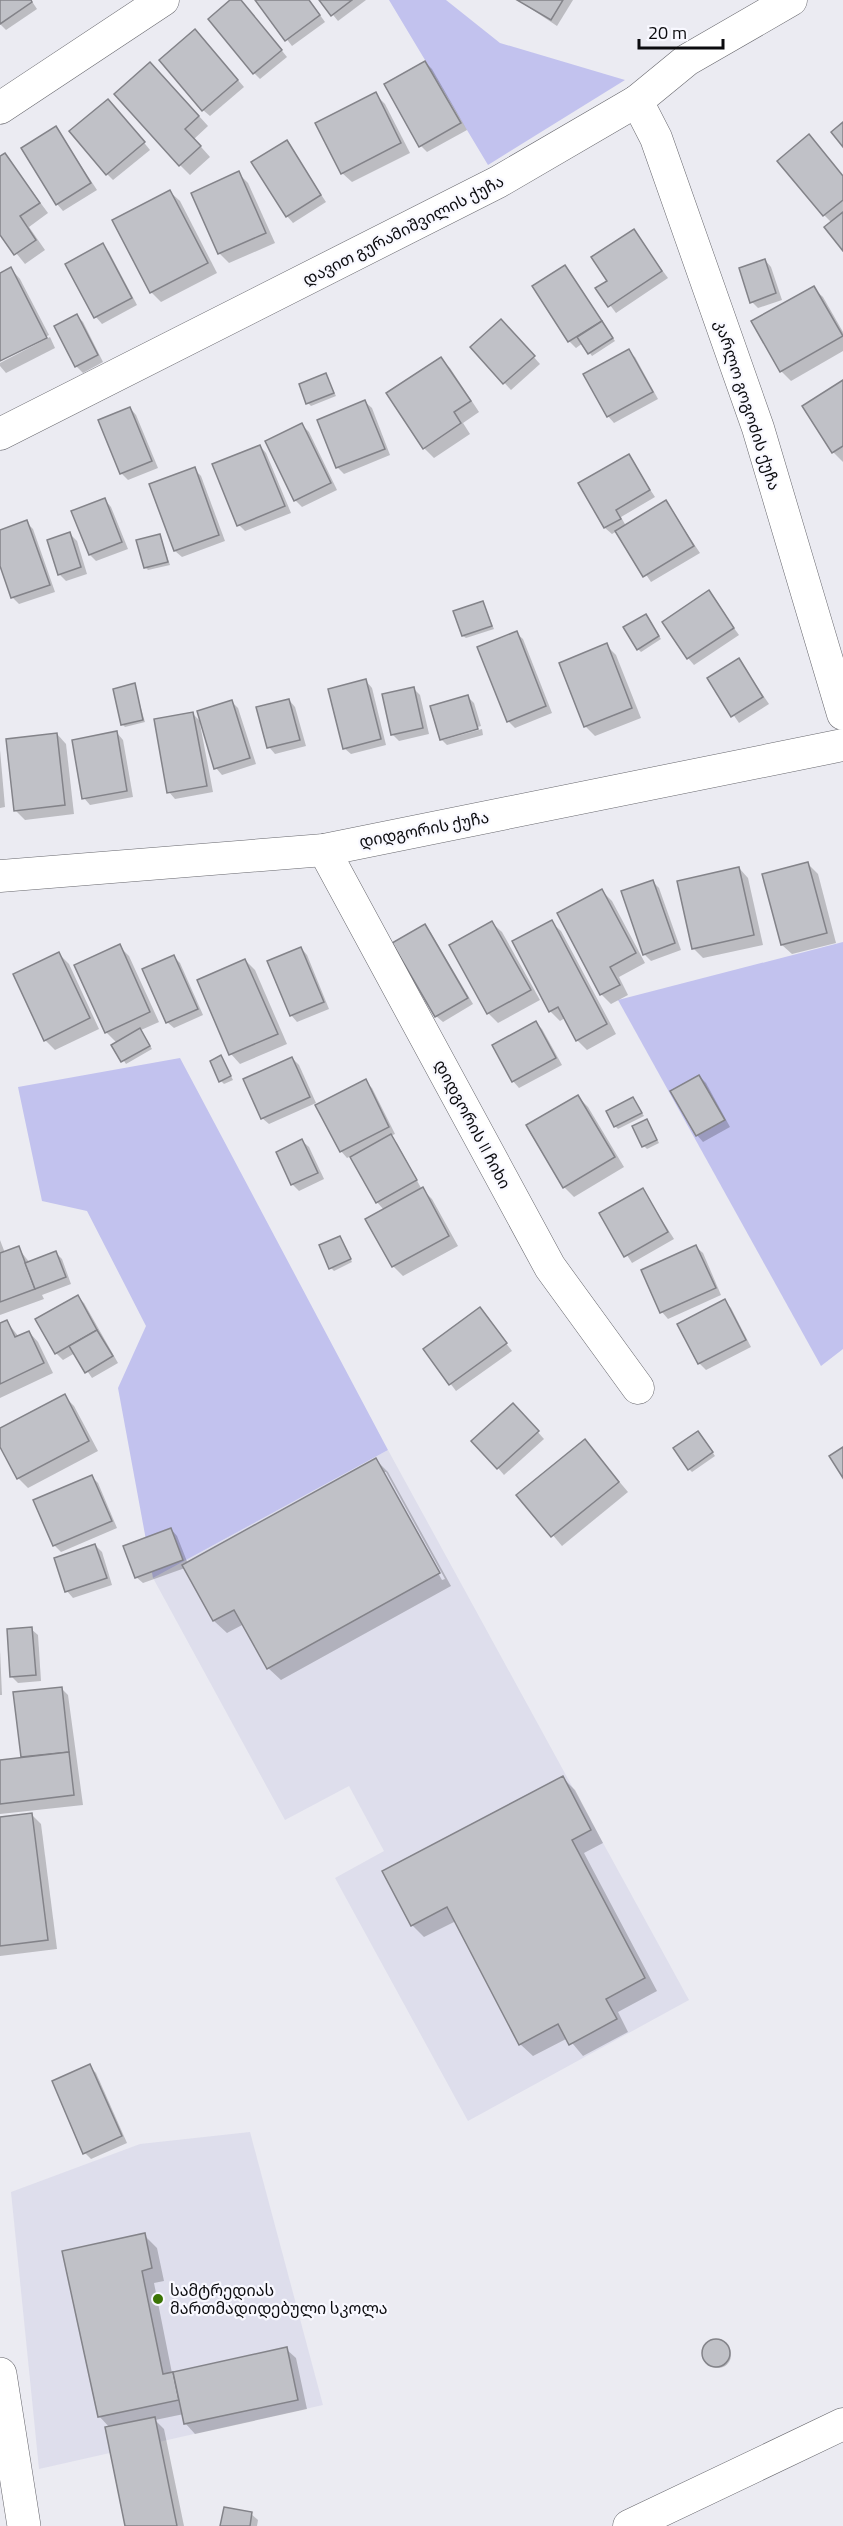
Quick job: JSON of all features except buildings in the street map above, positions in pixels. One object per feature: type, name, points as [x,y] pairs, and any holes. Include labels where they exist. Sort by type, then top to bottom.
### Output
[{"type":"street","points":[[0,108],[163,0]]},
{"type":"street","name":"დავით გურამიშვილის ქუჩა","points":[[0,435],[498,182],[637,101],[687,60],[791,0]]},
{"type":"street","name":"კარლო გოგოძის ქუჩა","points":[[637,101],[656,138],[758,428],[843,714]]},
{"type":"street","name":"დიდგორის ქუჩა","points":[[0,876],[324,849],[843,745]]},
{"type":"street","name":"დიდგორის II ჩიხი","points":[[324,849],[550,1267],[638,1388]]},
{"type":"street","points":[[0,2374],[24,2526]]},
{"type":"street","points":[[629,2526],[843,2424]]},
{"type":"shaded area","points":[[389,0],[446,0],[500,43],[625,80],[488,165]]},
{"type":"shaded area","points":[[843,942],[843,1349],[821,1366],[618,1000]]},
{"type":"shaded area","points":[[180,1058],[388,1450],[153,1578],[118,1388],[146,1326],[87,1211],[42,1201],[18,1087]]},
{"type":"shaded area","points":[[388,1450],[689,2000],[468,2121],[335,1878],[384,1851],[349,1786],[285,1820],[153,1578]]},
{"type":"shaded area","name":"სამტრედიას მართმადიდებული სკოლა","points":[[250,2132],[323,2405],[39,2469],[11,2192],[140,2144]]},
{"type":"place","name":"სამტრედიას მართმადიდებული სკოლა","points":[[158,2299]]}]
